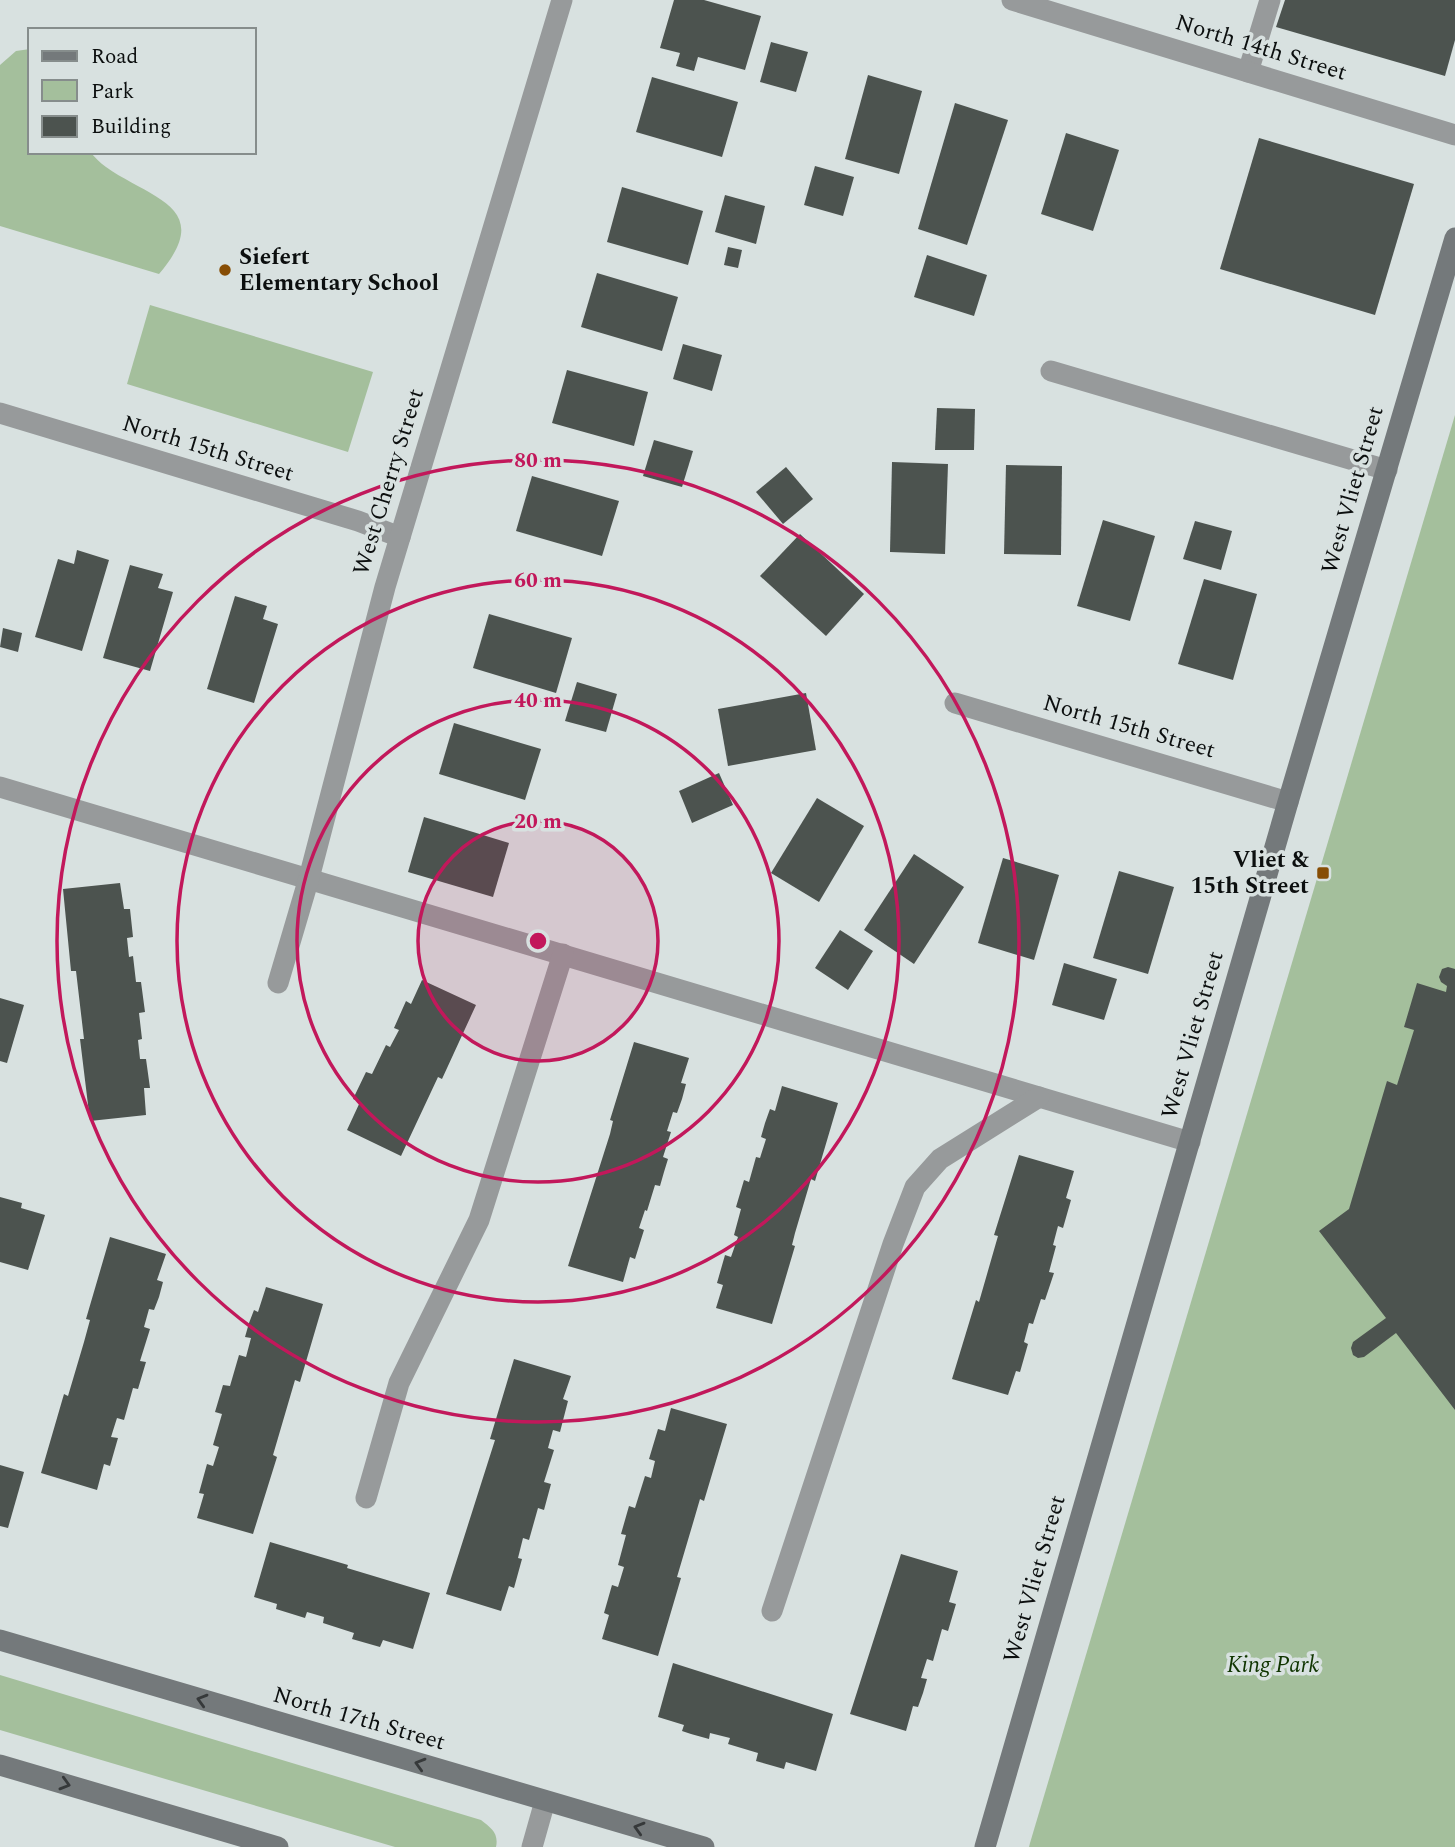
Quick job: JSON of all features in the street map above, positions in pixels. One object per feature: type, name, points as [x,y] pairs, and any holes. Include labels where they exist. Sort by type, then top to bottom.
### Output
[{"type":"street","name":"West Cherry Street","points":[[278,983],[309,878],[384,587],[562,0]]},
{"type":"street","name":"North 14th Street","points":[[1012,0],[1046,5],[1248,72],[1455,135]]},
{"type":"street","points":[[1248,72],[1270,0]]},
{"type":"street","name":"West Vliet Street","points":[[985,1847],[1288,802],[1455,238]]},
{"type":"street","points":[[1051,371],[1387,470]]},
{"type":"street","name":"North 15th Street","points":[[0,413],[358,521],[400,537]]},
{"type":"street","name":"North 15th Street","points":[[956,703],[1288,802]]},
{"type":"street","points":[[0,787],[1190,1142]]},
{"type":"street","points":[[366,1498],[399,1383],[479,1220],[563,954]]},
{"type":"street","points":[[772,1611],[889,1256],[915,1187],[940,1158],[1039,1097]]},
{"type":"street","name":"North 17th Street","points":[[0,1640],[704,1847]]},
{"type":"street","points":[[0,1765],[278,1847]]},
{"type":"street","points":[[532,1847],[545,1801]]},
{"type":"green space","points":[[28,49],[28,154],[92,154],[106,167],[158,197],[171,207],[179,219],[181,234],[175,251],[159,274],[0,226],[0,65],[16,51]]},
{"type":"green space","points":[[150,305],[373,372],[348,452],[127,384]]},
{"type":"green space","name":"King Park","points":[[1455,415],[1455,1847],[1029,1847],[1030,1843]]},
{"type":"green space","points":[[0,1675],[481,1820],[495,1834],[496,1847],[395,1847],[0,1730]]},
{"type":"building","points":[[674,0],[704,0],[761,16],[745,70],[698,57],[694,71],[676,66],[680,53],[660,48]]},
{"type":"building","points":[[1285,0],[1455,0],[1455,40],[1445,76],[1276,27]]},
{"type":"building","points":[[771,42],[808,52],[796,92],[760,82]]},
{"type":"building","points":[[868,75],[922,91],[899,174],[845,159]]},
{"type":"building","points":[[652,77],[738,102],[722,157],[636,132]]},
{"type":"building","points":[[955,103],[1008,120],[967,245],[918,229]]},
{"type":"building","points":[[1066,133],[1119,150],[1093,231],[1041,214]]},
{"type":"building","points":[[1259,138],[1414,184],[1375,315],[1220,269]]},
{"type":"building","points":[[815,166],[854,177],[843,216],[804,205]]},
{"type":"building","points":[[622,187],[703,211],[688,265],[607,242]]},
{"type":"building","points":[[725,195],[765,206],[756,244],[715,232]]},
{"type":"building","points":[[728,247],[742,250],[738,268],[724,265]]},
{"type":"building","points":[[927,255],[987,275],[974,316],[914,297]]},
{"type":"building","points":[[597,273],[678,297],[662,351],[581,327]]},
{"type":"building","points":[[683,344],[722,355],[712,391],[673,379]]},
{"type":"building","points":[[567,370],[648,392],[634,446],[552,423]]},
{"type":"building","points":[[937,408],[975,409],[974,450],[935,450]]},
{"type":"building","points":[[654,440],[693,451],[682,487],[643,476]]},
{"type":"building","points":[[892,462],[948,464],[945,554],[890,552]]},
{"type":"building","points":[[1006,465],[1062,466],[1061,555],[1004,554]]},
{"type":"building","points":[[786,467],[813,499],[783,524],[756,492]]},
{"type":"building","points":[[532,476],[619,501],[602,556],[516,531]]},
{"type":"building","points":[[1103,520],[1155,536],[1130,621],[1077,606]]},
{"type":"building","points":[[1195,521],[1232,531],[1221,570],[1183,559]]},
{"type":"building","points":[[800,534],[864,594],[826,636],[760,576]]},
{"type":"building","points":[[77,550],[109,560],[82,651],[35,637],[58,559],[74,564]]},
{"type":"building","points":[[130,565],[163,574],[158,588],[173,592],[150,671],[103,658]]},
{"type":"building","points":[[1204,579],[1257,594],[1233,680],[1178,664]]},
{"type":"building","points":[[235,596],[267,606],[263,619],[278,624],[254,703],[207,689]]},
{"type":"building","points":[[489,614],[572,638],[556,693],[473,668]]},
{"type":"building","points":[[3,628],[22,633],[18,652],[0,647]]},
{"type":"building","points":[[577,682],[617,694],[606,732],[565,721]]},
{"type":"building","points":[[806,693],[816,750],[728,766],[718,709]]},
{"type":"building","points":[[454,723],[541,749],[525,800],[439,774]]},
{"type":"building","points":[[719,773],[733,805],[692,823],[679,791]]},
{"type":"building","points":[[817,798],[864,826],[819,902],[771,873]]},
{"type":"building","points":[[424,817],[509,843],[493,897],[408,872]]},
{"type":"building","points":[[914,854],[964,887],[914,964],[864,930]]},
{"type":"building","points":[[1003,858],[1059,875],[1034,960],[978,943]]},
{"type":"building","points":[[1119,871],[1174,887],[1148,974],[1093,958]]},
{"type":"building","points":[[120,883],[124,909],[130,909],[133,937],[127,938],[129,957],[133,956],[136,982],[141,982],[145,1012],[139,1013],[142,1039],[138,1040],[140,1059],[146,1059],[150,1088],[144,1088],[146,1115],[90,1121],[80,1039],[84,1039],[76,971],[71,971],[63,889]]},
{"type":"building","points":[[840,930],[873,951],[848,990],[815,968]]},
{"type":"building","points":[[1064,963],[1117,979],[1104,1020],[1052,1005]]},
{"type":"building","points":[[1442,969],[1455,969],[1455,1410],[1396,1333],[1364,1357],[1353,1355],[1353,1342],[1386,1318],[1319,1231],[1349,1209],[1387,1081],[1397,1085],[1414,1030],[1404,1027],[1417,983],[1446,992],[1447,986],[1439,977]]},
{"type":"building","points":[[422,980],[476,1005],[442,1079],[438,1077],[401,1156],[347,1130],[360,1102],[353,1099],[366,1072],[372,1074],[386,1045],[390,1047],[399,1030],[394,1028],[406,1001],[411,1004]]},
{"type":"building","points":[[0,998],[24,1005],[7,1063],[0,1061]]},
{"type":"building","points":[[634,1042],[689,1058],[681,1083],[686,1084],[682,1099],[677,1113],[673,1112],[667,1131],[671,1132],[663,1157],[668,1159],[660,1186],[655,1185],[647,1211],[645,1210],[639,1228],[644,1230],[635,1259],[630,1257],[623,1282],[568,1266],[610,1134],[613,1121],[610,1120]]},
{"type":"building","points":[[782,1086],[838,1103],[815,1181],[811,1179],[772,1324],[716,1308],[723,1285],[717,1283],[725,1255],[731,1257],[738,1237],[734,1235],[741,1209],[736,1207],[744,1180],[749,1182],[756,1157],[760,1158],[766,1139],[761,1137],[765,1123],[770,1109],[775,1111]]},
{"type":"building","points":[[1019,1155],[1074,1171],[1066,1198],[1071,1200],[1063,1228],[1058,1226],[1053,1245],[1056,1246],[1049,1272],[1054,1273],[1045,1300],[1041,1299],[1033,1324],[1029,1323],[1024,1342],[1028,1344],[1020,1372],[1016,1371],[1008,1395],[952,1379],[976,1300],[979,1302],[998,1236],[994,1235]]},
{"type":"building","points":[[0,1197],[22,1203],[21,1208],[45,1215],[28,1270],[0,1262]]},
{"type":"building","points":[[110,1237],[166,1254],[157,1280],[163,1282],[159,1297],[154,1310],[149,1309],[144,1327],[150,1329],[140,1361],[146,1362],[138,1389],[133,1388],[124,1420],[117,1418],[111,1437],[118,1438],[110,1466],[104,1464],[97,1490],[41,1473],[64,1394],[68,1396],[84,1342],[90,1320],[86,1319]]},
{"type":"building","points":[[266,1287],[323,1304],[300,1382],[295,1380],[273,1455],[277,1457],[253,1534],[197,1518],[204,1494],[199,1493],[207,1464],[213,1466],[219,1447],[213,1445],[222,1414],[215,1412],[223,1385],[230,1386],[239,1355],[246,1357],[251,1338],[245,1337],[249,1323],[254,1310],[258,1312]]},
{"type":"building","points":[[514,1359],[571,1376],[563,1399],[568,1401],[560,1432],[553,1430],[548,1448],[554,1450],[544,1482],[551,1484],[544,1510],[538,1508],[529,1540],[523,1538],[518,1558],[522,1559],[514,1588],[509,1586],[501,1611],[446,1594],[495,1440],[490,1439]]},
{"type":"building","points":[[671,1408],[727,1424],[704,1501],[700,1499],[658,1656],[602,1639],[609,1615],[604,1613],[612,1585],[618,1587],[624,1567],[618,1565],[626,1535],[621,1534],[629,1506],[635,1508],[645,1476],[651,1478],[655,1461],[649,1459],[658,1429],[665,1431]]},
{"type":"building","points":[[0,1465],[24,1472],[8,1528],[0,1526]]},
{"type":"building","points":[[270,1542],[430,1593],[413,1649],[383,1640],[380,1647],[352,1639],[354,1633],[323,1623],[324,1617],[307,1612],[305,1618],[276,1609],[277,1604],[254,1597]]},
{"type":"building","points":[[901,1554],[958,1571],[949,1602],[956,1604],[948,1631],[942,1629],[933,1661],[927,1659],[921,1678],[927,1679],[923,1693],[918,1707],[913,1706],[906,1731],[850,1714]]},
{"type":"building","points":[[673,1663],[833,1714],[816,1771],[786,1762],[784,1769],[756,1761],[758,1753],[728,1744],[730,1738],[710,1733],[709,1739],[691,1734],[682,1731],[684,1725],[658,1717]]},
{"type":"place","name":"Siefert Elementary School","points":[[225,270]]},
{"type":"place","name":"Vliet & 15th Street","points":[[1323,873]]}]
